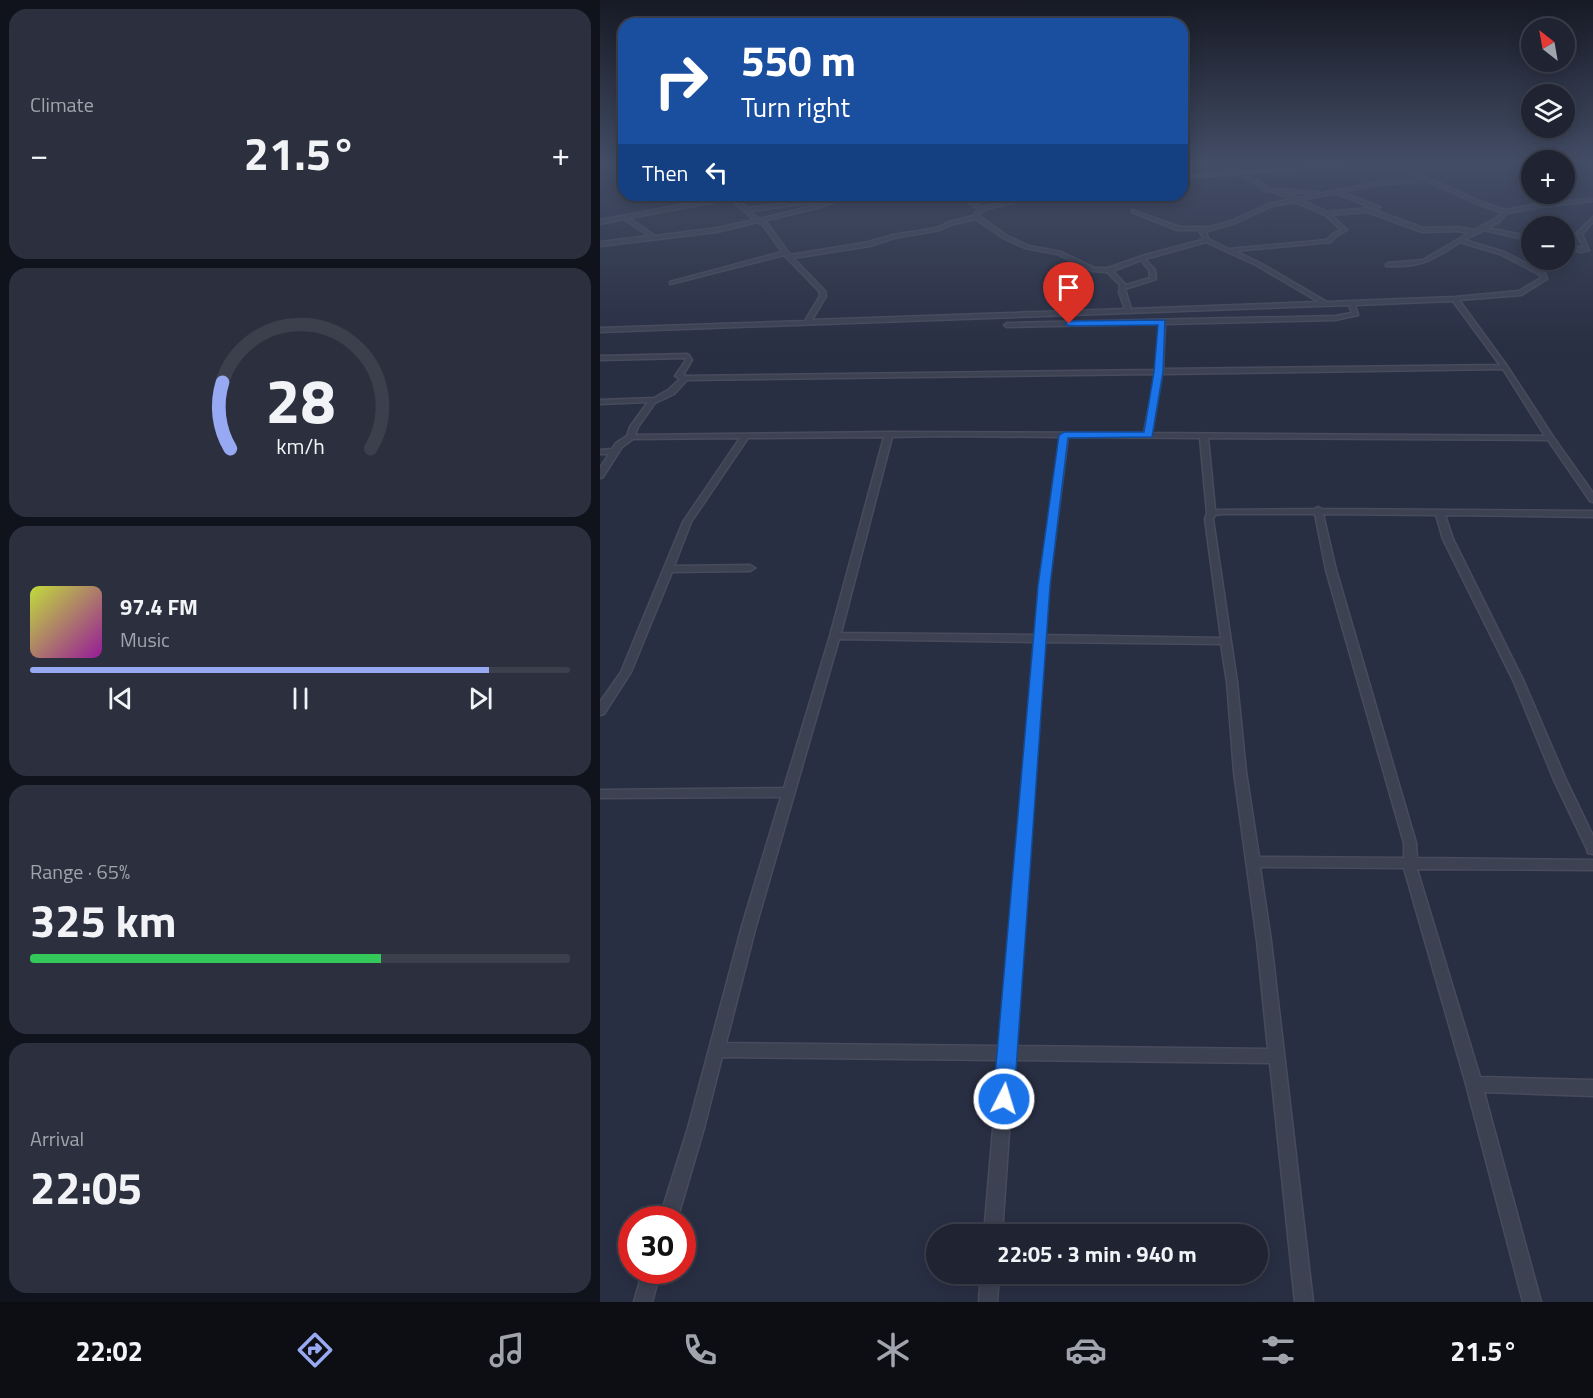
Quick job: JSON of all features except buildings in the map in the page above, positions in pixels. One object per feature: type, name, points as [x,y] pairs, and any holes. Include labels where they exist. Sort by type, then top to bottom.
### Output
[{"type":"street","points":[[635,225],[652,236]]},
{"type":"street","points":[[600,244],[652,236],[711,231],[737,225]]},
{"type":"street","points":[[766,225],[787,255],[823,293],[808,321]]},
{"type":"street","points":[[672,283],[787,255],[870,244],[893,237],[938,229],[947,225]]},
{"type":"street","points":[[986,225],[999,234],[1027,247],[1059,253],[1089,269],[1109,270],[1206,240],[1230,250],[1326,303]]},
{"type":"street","points":[[1168,225],[1179,229],[1211,228]]},
{"type":"street","points":[[1206,240],[1203,232],[1222,225]]},
{"type":"street","points":[[1230,250],[1329,241],[1334,235],[1344,230],[1338,225]]},
{"type":"street","points":[[1408,225],[1422,230],[1479,230],[1521,237]]},
{"type":"street","points":[[1388,265],[1416,263],[1433,258],[1489,225]]},
{"type":"street","points":[[1575,249],[1587,249],[1579,234],[1588,225]]},
{"type":"street","points":[[600,330],[1455,299],[1521,293],[1545,279],[1543,274],[1510,257],[1460,240]]},
{"type":"street","points":[[1123,288],[1153,279],[1152,270],[1142,258]]},
{"type":"street","points":[[1109,270],[1121,282],[1128,310]]},
{"type":"street","points":[[1455,299],[1505,367],[1550,438],[1593,499]]},
{"type":"street","points":[[1007,325],[1335,318],[1356,314],[1351,303]]},
{"type":"street","points":[[1046,324],[1047,313]]},
{"type":"street","points":[[1148,435],[1159,372],[1162,322]]},
{"type":"street","points":[[600,358],[687,356],[688,360],[679,374],[680,377],[685,378],[1505,367]]},
{"type":"street","points":[[631,437],[633,429],[656,400],[670,392],[685,378]]},
{"type":"street","points":[[600,402],[656,400]]},
{"type":"street","points":[[600,475],[619,445],[631,437],[889,434],[1550,438]]},
{"type":"street","points":[[672,1206],[889,434]]},
{"type":"street","points":[[994,1224],[1044,586],[1064,435]]},
{"type":"street","points":[[1204,436],[1211,513],[1209,519],[1232,682],[1240,771],[1264,941],[1304,1302]]},
{"type":"street","points":[[600,711],[626,672],[687,522],[745,437]]},
{"type":"street","points":[[600,452],[615,451]]},
{"type":"street","points":[[1211,513],[1318,510],[1593,514]]},
{"type":"street","points":[[1318,510],[1334,581],[1410,843],[1411,871],[1474,1084],[1532,1302]]},
{"type":"street","points":[[1439,512],[1448,539],[1519,682],[1560,780],[1593,849]]},
{"type":"street","points":[[668,569],[750,568]]},
{"type":"street","points":[[834,636],[1225,641]]},
{"type":"street","points":[[600,794],[788,792]]},
{"type":"street","points":[[1252,862],[1593,865]]},
{"type":"street","points":[[717,1050],[1276,1056]]},
{"type":"street","points":[[1474,1084],[1593,1088]]},
{"type":"street","points":[[643,1302],[648,1284]]},
{"type":"street","points":[[988,1302],[989,1284]]},
{"type":"route","points":[[1004,1099],[1044,586],[1064,435],[1148,435],[1159,372],[1162,322],[1069,324]]}]
